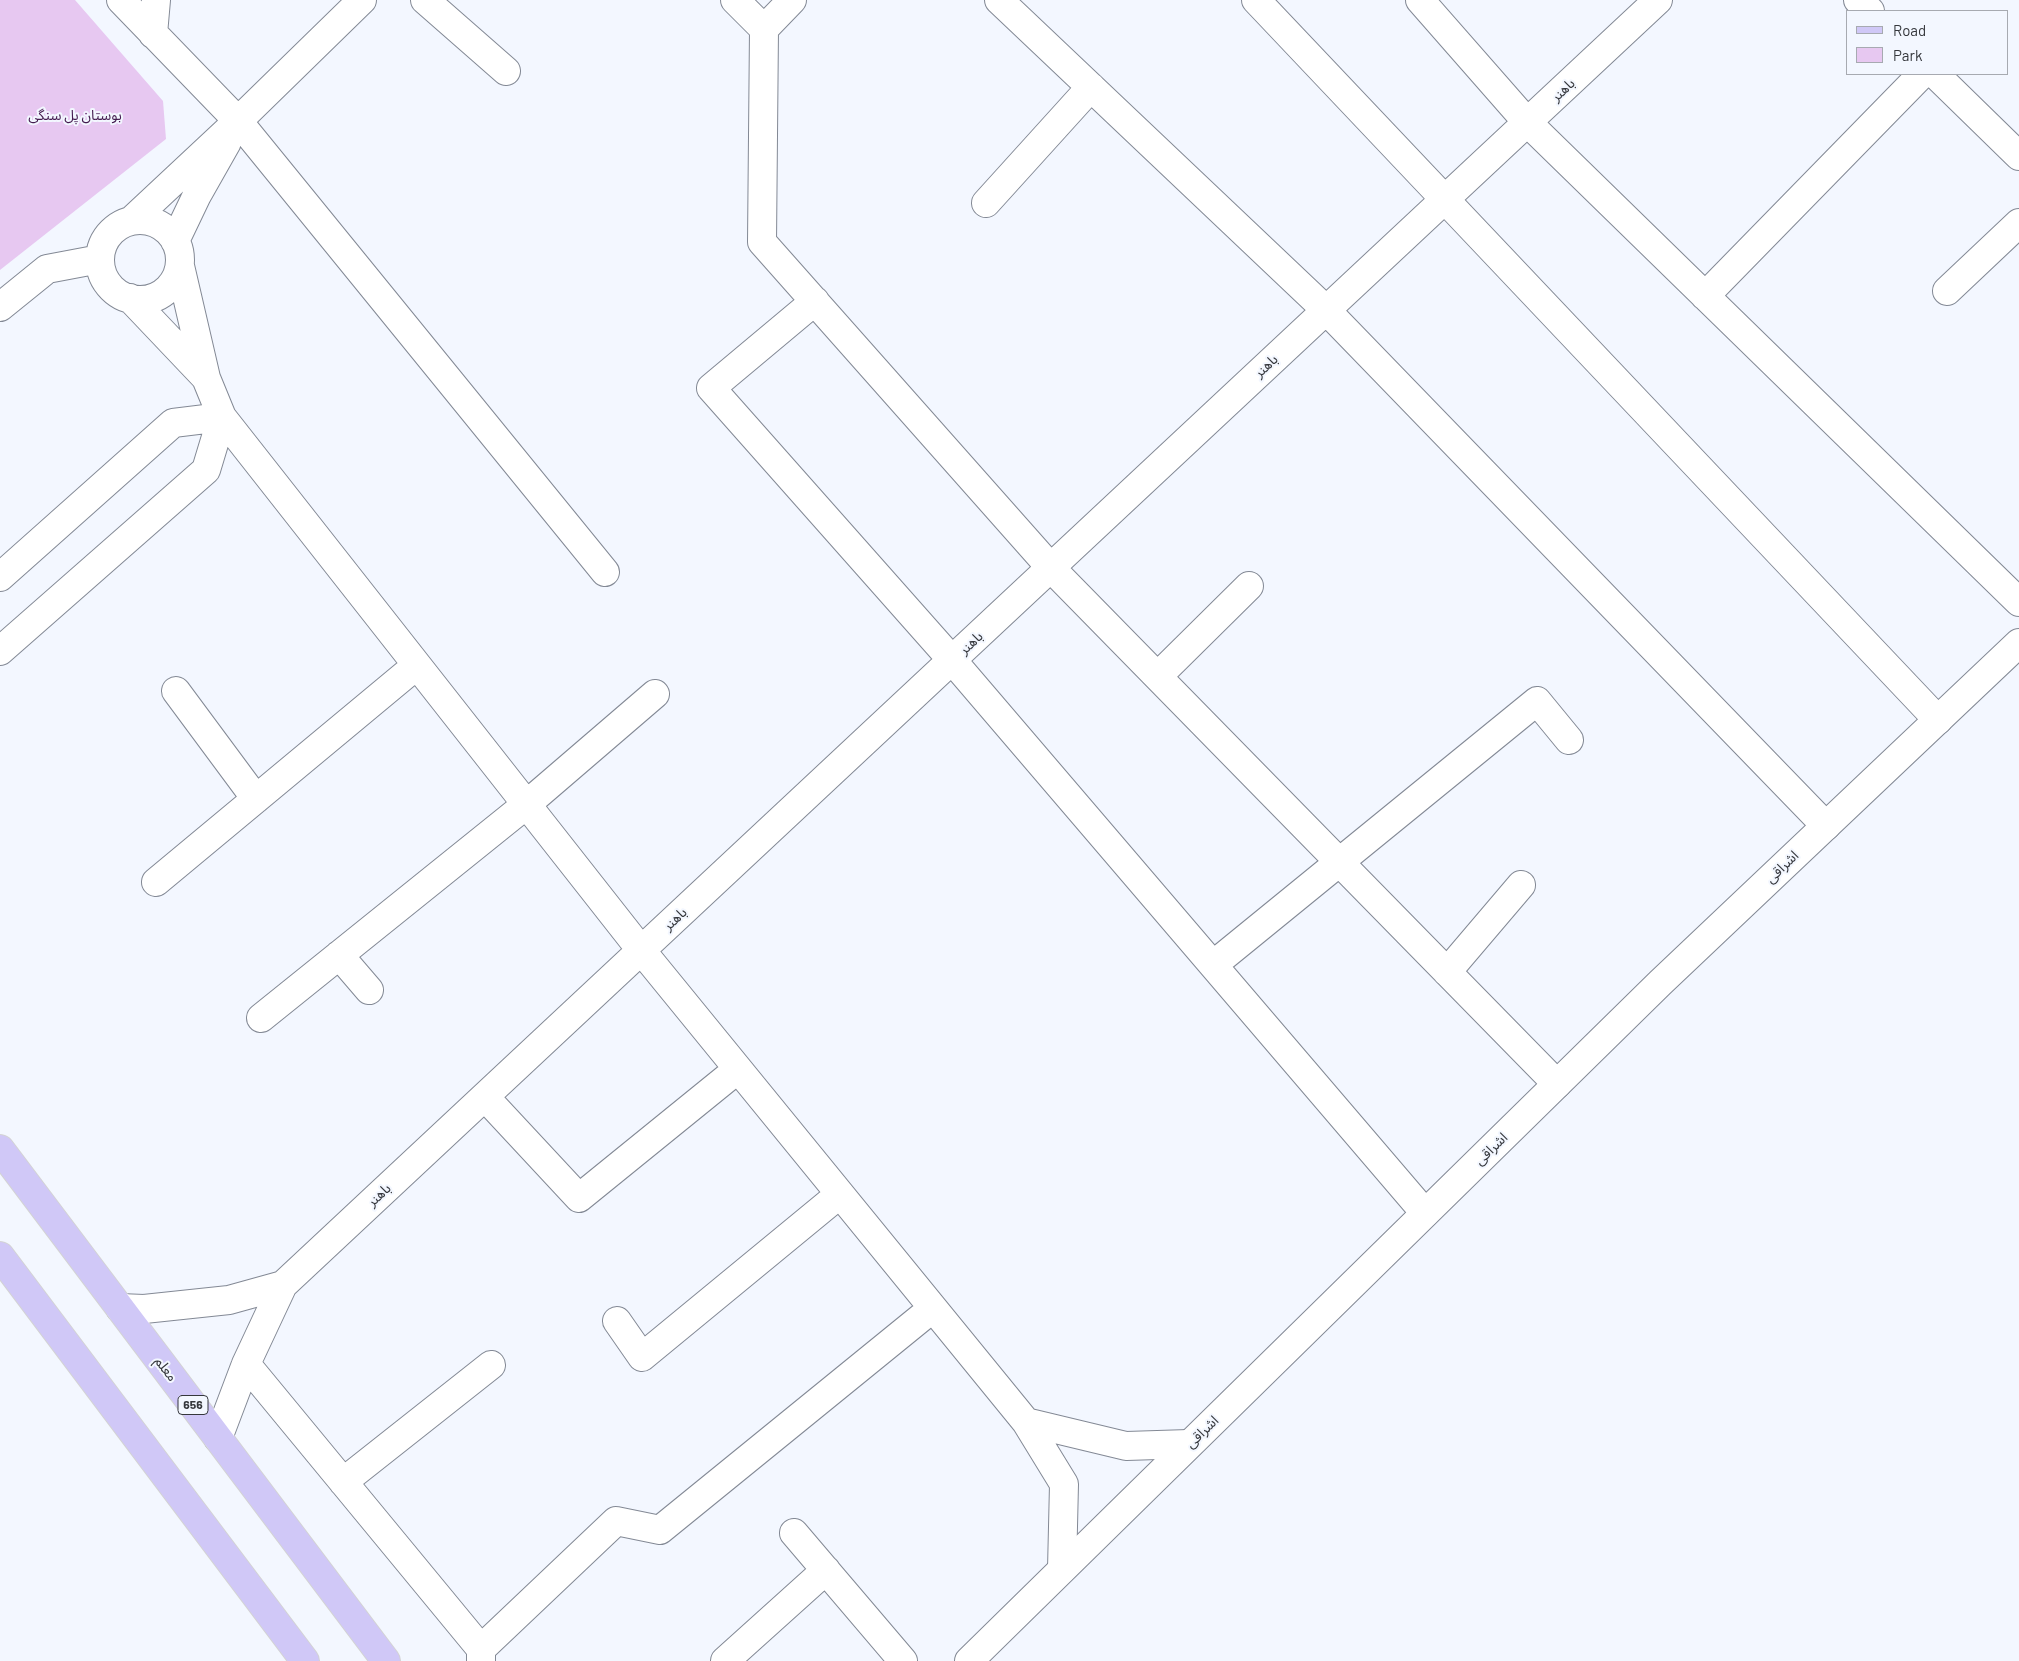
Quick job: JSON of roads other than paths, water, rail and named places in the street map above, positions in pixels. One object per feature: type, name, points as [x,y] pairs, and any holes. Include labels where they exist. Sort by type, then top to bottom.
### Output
[{"type":"main road","name":"معلم","points":[[0,1149],[386,1661]]},
{"type":"main road","points":[[0,1256],[305,1661]]},
{"type":"street","points":[[121,0],[238,121],[606,572]]},
{"type":"street","points":[[153,34],[156,0]]},
{"type":"street","points":[[131,221],[238,121],[362,0]]},
{"type":"street","points":[[425,0],[506,71]]},
{"type":"street","points":[[735,0],[764,29]]},
{"type":"street","points":[[792,0],[764,29],[762,242],[1051,568],[1557,1084]]},
{"type":"street","points":[[999,0],[1326,310],[1826,826]]},
{"type":"street","points":[[1256,0],[1938,720]]},
{"type":"street","points":[[1420,0],[1528,122],[2019,602]]},
{"type":"street","name":"باهنر","points":[[283,1285],[1658,0]]},
{"type":"street","points":[[1858,0],[1869,10]]},
{"type":"street","points":[[1705,296],[1921,75]]},
{"type":"street","points":[[1936,75],[2019,156]]},
{"type":"street","points":[[986,203],[1091,87]]},
{"type":"street","points":[[238,121],[197,195],[178,254],[175,279],[168,290],[144,300],[130,298],[108,284],[102,272],[100,259],[102,246],[109,235],[119,226],[131,221],[143,220],[156,223],[167,230],[178,254],[206,378],[222,417],[642,950],[1026,1422],[1064,1484],[1062,1569]]},
{"type":"street","points":[[1947,291],[2019,223]]},
{"type":"street","points":[[0,308],[47,269],[100,259]]},
{"type":"street","points":[[130,298],[206,378]]},
{"type":"street","points":[[815,301],[711,388],[952,660],[1425,1213]]},
{"type":"street","points":[[0,578],[172,423],[222,417]]},
{"type":"street","points":[[0,651],[206,470],[222,417]]},
{"type":"street","points":[[1158,676],[1250,586]]},
{"type":"street","name":"اشراقی","points":[[969,1661],[1660,983],[2019,643]]},
{"type":"street","points":[[156,882],[417,665]]},
{"type":"street","points":[[176,691],[256,799]]},
{"type":"street","points":[[261,1018],[527,804],[655,694]]},
{"type":"street","points":[[1213,965],[1537,701],[1568,740]]},
{"type":"street","points":[[1447,972],[1521,885]]},
{"type":"street","points":[[338,955],[369,990]]},
{"type":"street","points":[[485,1096],[579,1198],[738,1069]]},
{"type":"street","points":[[617,1321],[642,1358],[840,1194]]},
{"type":"street","points":[[120,1308],[144,1309],[229,1300],[283,1285]]},
{"type":"street","points":[[218,1438],[246,1364],[283,1285]]},
{"type":"street","points":[[246,1364],[481,1655],[616,1521],[660,1530],[933,1308]]},
{"type":"street","points":[[343,1482],[491,1365]]},
{"type":"street","points":[[1026,1422],[1126,1446],[1189,1444]]},
{"type":"street","points":[[794,1533],[903,1661]]},
{"type":"street","points":[[725,1661],[826,1570]]},
{"type":"park label","name":"بوستان پل سنگی","points":[[75,115]]}]
